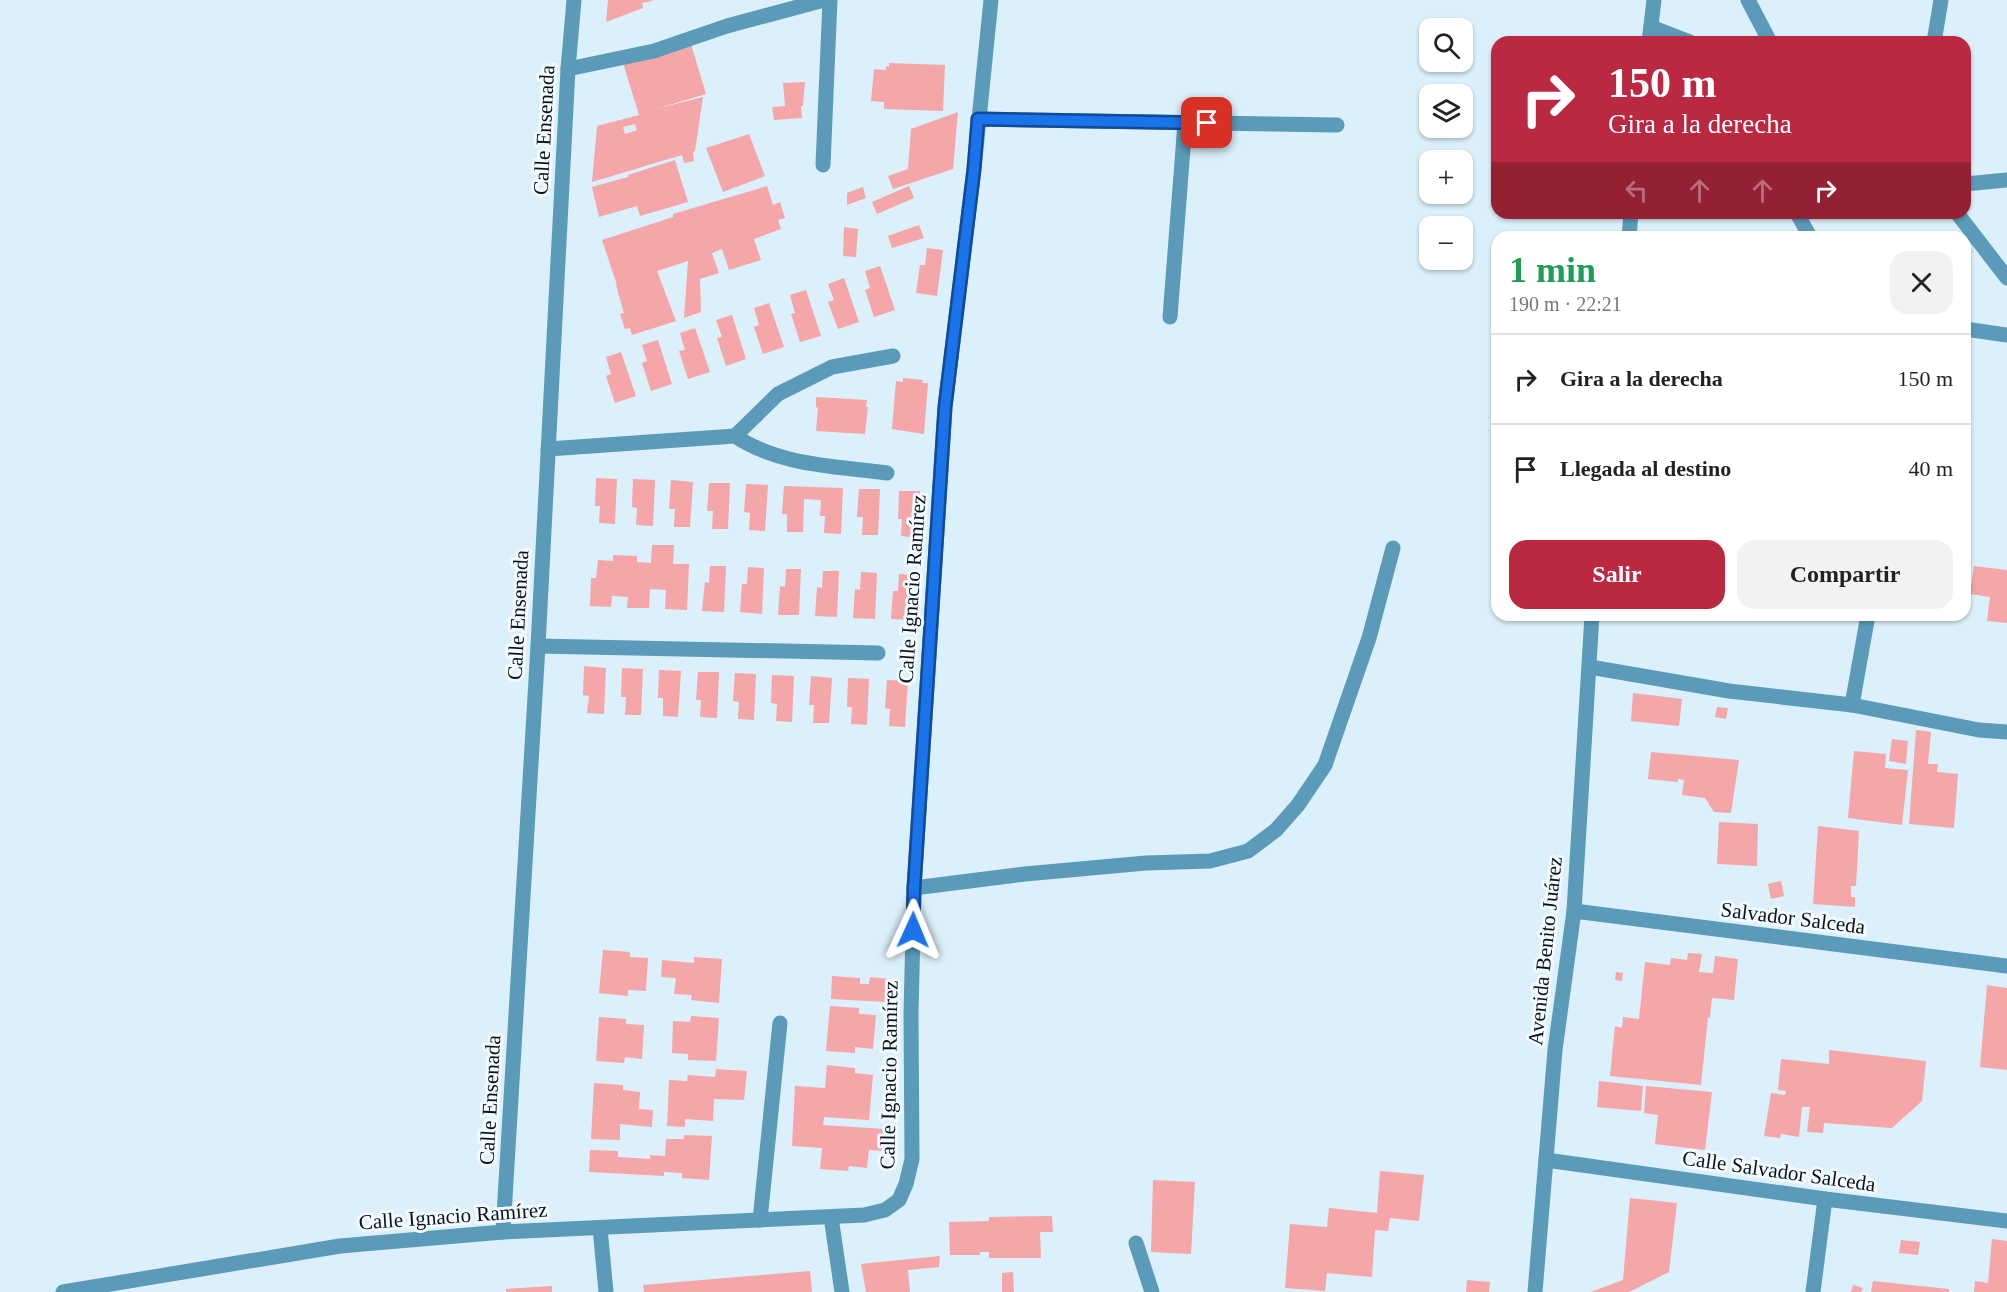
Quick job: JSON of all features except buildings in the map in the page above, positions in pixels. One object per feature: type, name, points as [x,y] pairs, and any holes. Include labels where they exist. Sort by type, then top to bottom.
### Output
[{"type":"street","name":"Calle Ensenada","points":[[503,1232],[538,646],[568,69],[574,0]]},
{"type":"street","points":[[568,69],[654,51],[727,26],[824,0]]},
{"type":"street","points":[[823,165],[830,0]]},
{"type":"street","name":"Calle Ignacio Ramírez","points":[[63,1292],[340,1246],[503,1232],[864,1215],[885,1210],[899,1200],[906,1184],[912,1159],[911,1014],[914,888],[945,407],[974,169],[991,0]]},
{"type":"street","points":[[1650,35],[1654,0]]},
{"type":"street","points":[[1748,0],[1767,36]]},
{"type":"street","points":[[1935,36],[1941,0]]},
{"type":"street","points":[[978,119],[1337,125]]},
{"type":"street","points":[[1170,317],[1185,123]]},
{"type":"street","points":[[1971,183],[2007,180]]},
{"type":"street","points":[[1971,233],[2007,278]]},
{"type":"street","points":[[1971,330],[2007,335]]},
{"type":"street","points":[[735,436],[778,394],[832,368],[893,356]]},
{"type":"street","points":[[548,449],[735,436],[753,448],[787,460],[887,473]]},
{"type":"street","points":[[914,888],[1025,874],[1146,863],[1210,861],[1248,850],[1276,830],[1298,805],[1325,765],[1369,638],[1394,548]]},
{"type":"street","name":"Avenida Benito Juárez","points":[[1535,1292],[1555,1050],[1574,911],[1592,621]]},
{"type":"street","points":[[1852,705],[1867,621]]},
{"type":"street","points":[[538,646],[878,652]]},
{"type":"street","points":[[1590,667],[1729,691],[1852,705],[1978,730],[2007,732]]},
{"type":"street","name":"Salvador Salceda","points":[[1574,911],[2007,966]]},
{"type":"street","points":[[760,1220],[780,1023]]},
{"type":"street","name":"Calle Salvador Salceda","points":[[1546,1160],[1825,1199],[2007,1221]]},
{"type":"street","points":[[1813,1292],[1825,1199]]},
{"type":"street","points":[[831,1217],[842,1292]]},
{"type":"street","points":[[600,1228],[606,1292]]},
{"type":"street","points":[[1136,1243],[1152,1292]]},
{"type":"route","points":[[913,930],[945,407],[978,119],[1207,123]]}]
